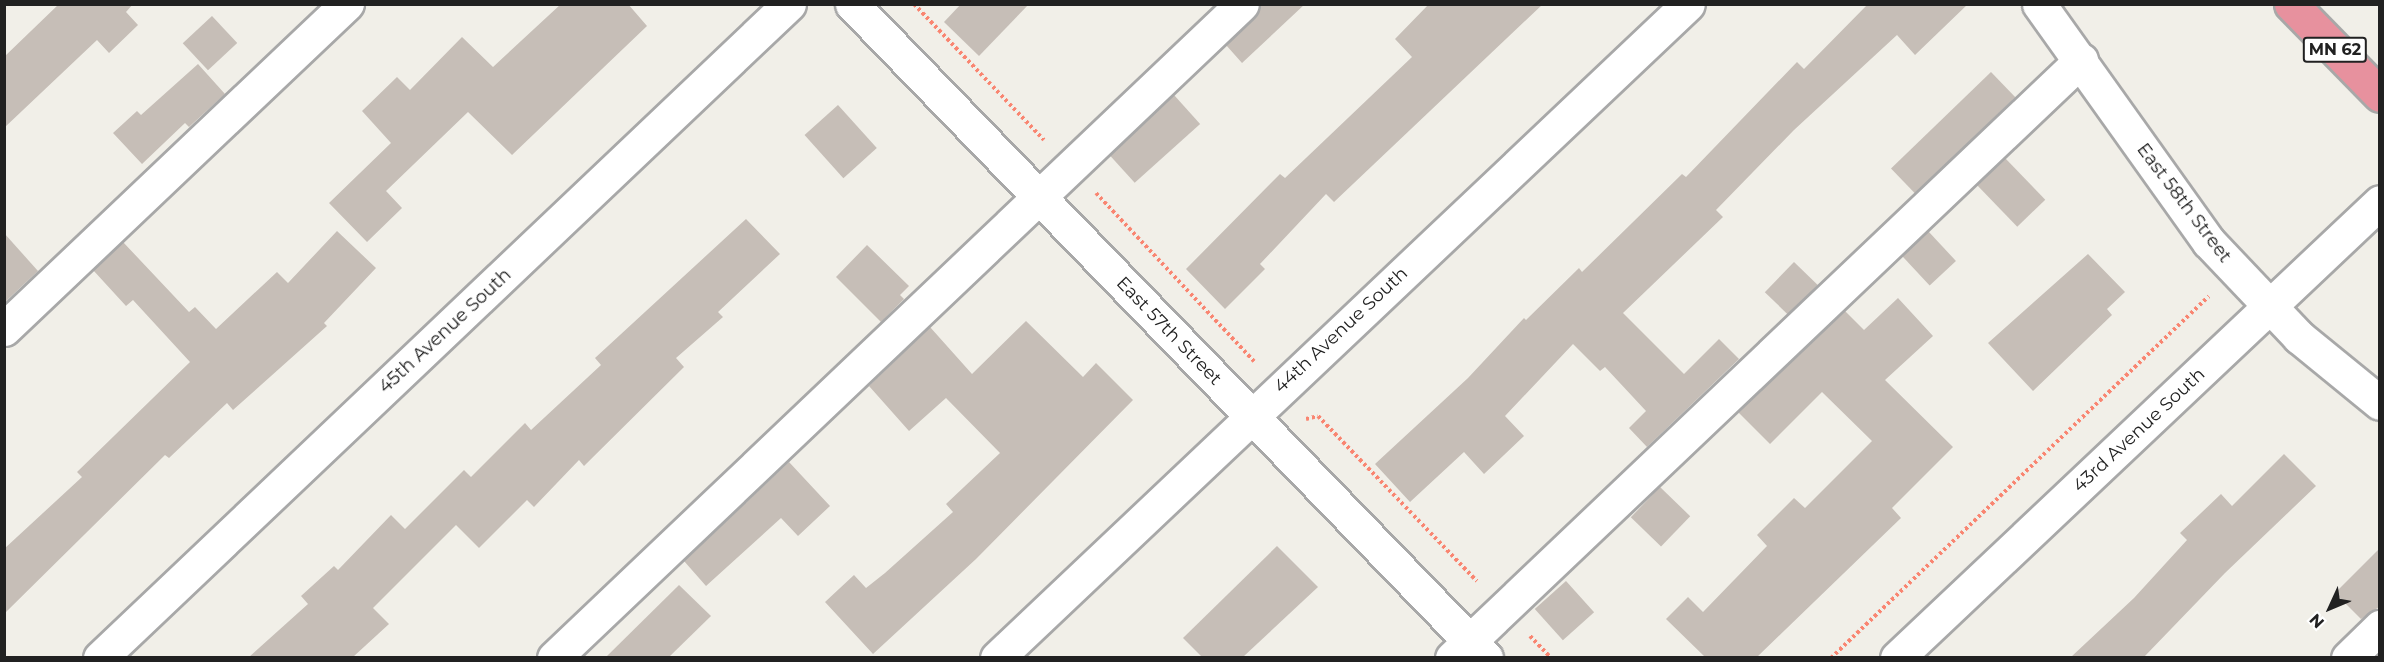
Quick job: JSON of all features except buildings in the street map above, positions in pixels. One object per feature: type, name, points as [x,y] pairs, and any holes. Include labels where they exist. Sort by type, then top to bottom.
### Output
[{"type":"highway","name":"MN 62","points":[[2291,4],[2379,95]]},
{"type":"street","points":[[4,329],[347,4]]},
{"type":"street","name":"45th Avenue South","points":[[100,657],[789,4]]},
{"type":"street","name":"East 57th Street","points":[[852,4],[1251,414],[1469,652]]},
{"type":"street","points":[[554,657],[1037,196],[1242,4]]},
{"type":"street","name":"44th Avenue South","points":[[997,657],[1251,414],[1688,4]]},
{"type":"street","name":"East 58th Street","points":[[2039,4],[2209,242],[2270,307],[2331,365],[2379,403]]},
{"type":"street","points":[[1469,652],[1504,609],[2081,60]]},
{"type":"street","name":"43rd Avenue South","points":[[1897,657],[2379,202]]},
{"type":"street","points":[[2348,657],[2379,627]]},
{"type":"path","points":[[1831,657],[2210,295]]},
{"type":"path","points":[[1305,419],[1318,416],[1551,657]]}]
